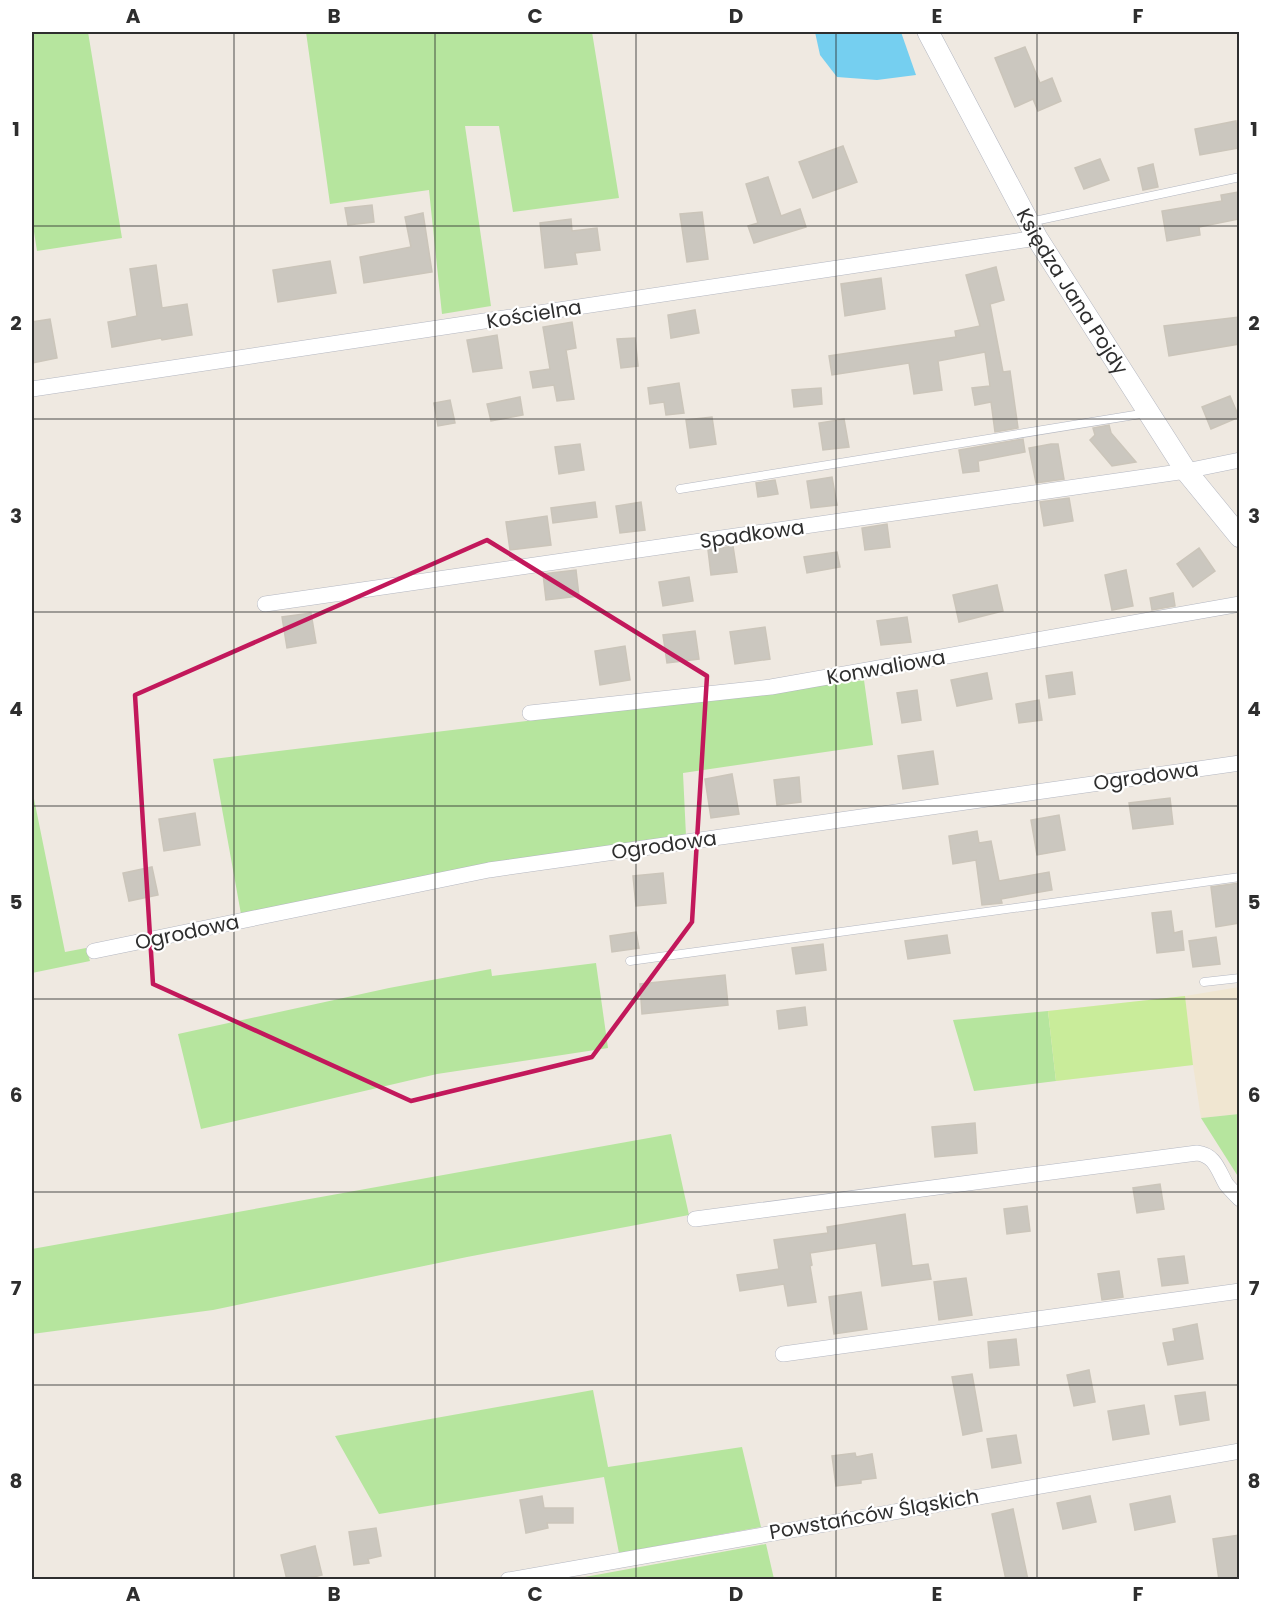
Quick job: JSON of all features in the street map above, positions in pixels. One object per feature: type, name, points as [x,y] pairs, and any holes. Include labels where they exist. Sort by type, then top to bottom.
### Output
[{"type":"street","name":"Księdza Jana Pojdy","points":[[928,32],[1032,230],[1186,471],[1239,537]]},
{"type":"street","name":"Kościelna","points":[[32,389],[1032,230]]},
{"type":"street","name":"Spadkowa","points":[[265,604],[1186,471],[1239,460]]},
{"type":"street","name":"Konwaliowa","points":[[530,713],[771,687],[1239,604]]},
{"type":"street","name":"Ogrodowa","points":[[94,951],[489,870],[1239,763]]},
{"type":"street","points":[[695,1219],[1197,1153],[1208,1156],[1214,1161],[1227,1185],[1239,1198]]},
{"type":"street","points":[[783,1354],[1239,1291]]},
{"type":"street","name":"Powstańców Śląskich","points":[[508,1580],[1239,1451]]},
{"type":"lane","points":[[1032,230],[1239,177]]},
{"type":"lane","points":[[680,489],[1148,412]]},
{"type":"lane","points":[[630,960],[1239,877]]},
{"type":"lane","points":[[1204,982],[1239,978]]},
{"type":"highlighted area","points":[[487,540],[707,676],[692,922],[592,1057],[411,1101],[153,984],[135,695]]},
{"type":"shaded area","points":[[1239,987],[1239,1114],[1201,1118],[1193,1065],[1056,1081],[1048,1011],[1185,996]]},
{"type":"green space","points":[[32,32],[88,32],[122,238],[37,251],[32,219]]},
{"type":"green space","points":[[306,32],[592,32],[619,198],[513,212],[499,126],[465,126],[491,306],[442,314],[429,190],[330,204]]},
{"type":"green space","points":[[864,680],[873,745],[683,773],[686,836],[241,914],[213,759]]},
{"type":"green space","points":[[32,789],[65,952],[86,948],[90,961],[32,973]]},
{"type":"green space","points":[[596,963],[608,1048],[437,1074],[201,1129],[178,1034],[389,988],[491,969],[492,976]]},
{"type":"green space","points":[[1185,996],[1193,1065],[1056,1081],[1048,1011]]},
{"type":"green space","points":[[1048,1011],[1056,1081],[974,1091],[953,1020]]},
{"type":"green space","points":[[1240,1114],[1239,1178],[1201,1118]]},
{"type":"green space","points":[[671,1134],[689,1215],[467,1257],[213,1310],[32,1334],[32,1249]]},
{"type":"green space","points":[[593,1390],[608,1467],[742,1447],[761,1527],[619,1553],[604,1477],[379,1514],[335,1436]]},
{"type":"green space","points":[[766,1544],[774,1579],[574,1579]]},
{"type":"water","points":[[815,32],[901,32],[916,75],[877,80],[837,77],[820,55]]},
{"type":"building","points":[[1025,47],[1040,83],[1052,78],[1061,101],[1038,111],[1033,99],[1015,107],[995,58]]},
{"type":"building","points":[[1236,121],[1239,148],[1200,155],[1195,129]]},
{"type":"building","points":[[843,146],[857,182],[813,198],[799,162]]},
{"type":"building","points":[[1100,159],[1109,180],[1084,189],[1075,168]]},
{"type":"building","points":[[1153,164],[1158,187],[1143,190],[1138,168]]},
{"type":"building","points":[[768,177],[781,216],[800,209],[806,227],[754,243],[748,226],[758,223],[746,184]]},
{"type":"building","points":[[1239,192],[1239,219],[1199,227],[1200,235],[1167,241],[1162,211],[1222,201],[1221,195]]},
{"type":"building","points":[[372,205],[374,222],[348,225],[345,208]]},
{"type":"building","points":[[702,212],[708,259],[687,262],[680,214]]},
{"type":"building","points":[[423,213],[432,272],[364,283],[360,257],[411,247],[405,217]]},
{"type":"building","points":[[571,219],[572,231],[597,228],[600,250],[575,253],[577,264],[545,268],[540,223]]},
{"type":"building","points":[[330,261],[336,293],[278,302],[273,270]]},
{"type":"building","points":[[156,265],[162,308],[187,304],[192,335],[112,347],[108,322],[137,316],[130,269]]},
{"type":"building","points":[[996,267],[1004,300],[990,304],[1003,372],[1010,371],[1018,428],[995,432],[991,402],[975,405],[972,388],[990,386],[985,352],[938,361],[942,390],[914,394],[909,363],[832,375],[829,356],[956,337],[955,331],[980,326],[966,275]]},
{"type":"building","points":[[881,278],[885,309],[845,316],[841,284]]},
{"type":"building","points":[[695,310],[699,333],[671,338],[668,315]]},
{"type":"building","points":[[1239,317],[1239,344],[1169,356],[1164,326]]},
{"type":"building","points":[[50,319],[57,358],[32,363],[32,322]]},
{"type":"building","points":[[572,322],[576,348],[566,350],[574,399],[557,401],[554,385],[533,388],[530,372],[550,369],[543,327]]},
{"type":"building","points":[[497,335],[502,368],[473,372],[467,340]]},
{"type":"building","points":[[635,338],[638,366],[621,368],[617,339]]},
{"type":"building","points":[[679,383],[684,413],[666,415],[664,402],[650,404],[648,388]]},
{"type":"building","points":[[821,388],[822,404],[794,407],[792,390]]},
{"type":"building","points":[[1230,396],[1239,417],[1211,429],[1202,407]]},
{"type":"building","points":[[520,397],[523,415],[491,421],[487,404]]},
{"type":"building","points":[[450,400],[455,423],[438,426],[434,403]]},
{"type":"building","points":[[712,417],[716,444],[690,448],[686,420]]},
{"type":"building","points":[[844,419],[849,447],[823,450],[819,423]]},
{"type":"building","points":[[1109,425],[1111,433],[1136,462],[1112,466],[1090,440],[1095,435],[1093,428]]},
{"type":"building","points":[[1023,439],[1025,452],[978,461],[979,471],[963,473],[959,450]]},
{"type":"building","points":[[580,444],[584,470],[559,474],[555,447]]},
{"type":"building","points":[[1058,444],[1064,479],[1036,483],[1029,448]]},
{"type":"building","points":[[832,477],[837,505],[811,508],[807,481]]},
{"type":"building","points":[[775,480],[778,494],[758,497],[756,483]]},
{"type":"building","points":[[1069,498],[1073,521],[1044,526],[1040,502]]},
{"type":"building","points":[[595,502],[597,517],[553,523],[551,508]]},
{"type":"building","points":[[641,502],[645,530],[620,533],[616,506]]},
{"type":"building","points":[[547,516],[551,545],[510,550],[506,522]]},
{"type":"building","points":[[887,524],[890,547],[865,550],[862,528]]},
{"type":"building","points":[[733,546],[737,572],[711,575],[708,550]]},
{"type":"building","points":[[1199,548],[1215,571],[1193,587],[1177,564]]},
{"type":"building","points":[[837,552],[840,567],[807,573],[804,557]]},
{"type":"building","points":[[576,570],[579,596],[546,600],[543,574]]},
{"type":"building","points":[[1126,570],[1133,606],[1112,610],[1105,575]]},
{"type":"building","points":[[689,577],[693,601],[663,606],[659,582]]},
{"type":"building","points":[[997,585],[1003,611],[959,622],[953,595]]},
{"type":"building","points":[[1173,593],[1175,606],[1152,610],[1150,598]]},
{"type":"building","points":[[311,613],[316,643],[287,648],[282,617]]},
{"type":"building","points":[[907,617],[911,642],[881,645],[877,621]]},
{"type":"building","points":[[765,627],[770,659],[735,664],[730,632]]},
{"type":"building","points":[[695,631],[699,659],[667,663],[663,635]]},
{"type":"building","points":[[625,646],[630,680],[600,685],[595,651]]},
{"type":"building","points":[[1072,672],[1075,694],[1049,698],[1046,676]]},
{"type":"building","points":[[987,673],[992,699],[957,706],[951,680]]},
{"type":"building","points":[[917,690],[921,720],[902,723],[897,693]]},
{"type":"building","points":[[1039,700],[1042,720],[1019,723],[1016,704]]},
{"type":"building","points":[[933,751],[938,784],[903,789],[898,756]]},
{"type":"building","points":[[732,774],[739,814],[711,818],[705,779]]},
{"type":"building","points":[[799,777],[801,802],[777,805],[774,780]]},
{"type":"building","points":[[1170,798],[1173,824],[1133,829],[1129,803]]},
{"type":"building","points":[[195,813],[200,845],[164,851],[159,819]]},
{"type":"building","points":[[1059,815],[1065,850],[1037,855],[1031,820]]},
{"type":"building","points":[[977,831],[979,843],[991,841],[999,881],[1049,872],[1052,890],[1001,899],[1002,903],[982,905],[976,860],[953,864],[949,836]]},
{"type":"building","points":[[152,867],[158,895],[129,901],[123,873]]},
{"type":"building","points":[[663,873],[666,903],[636,906],[633,876]]},
{"type":"building","points":[[1239,883],[1239,923],[1216,927],[1211,887]]},
{"type":"building","points":[[1171,911],[1174,933],[1182,931],[1184,950],[1157,953],[1152,913]]},
{"type":"building","points":[[636,932],[639,948],[612,952],[610,936]]},
{"type":"building","points":[[947,935],[950,953],[908,959],[905,941]]},
{"type":"building","points":[[1216,937],[1220,964],[1193,967],[1189,941]]},
{"type":"building","points":[[823,944],[826,970],[796,974],[792,948]]},
{"type":"building","points":[[725,975],[728,1005],[642,1014],[640,984]]},
{"type":"building","points":[[805,1007],[807,1025],[779,1029],[777,1011]]},
{"type":"building","points":[[975,1123],[977,1153],[935,1157],[932,1127]]},
{"type":"building","points":[[1160,1184],[1164,1209],[1137,1213],[1133,1188]]},
{"type":"building","points":[[1027,1206],[1030,1231],[1007,1234],[1004,1209]]},
{"type":"building","points":[[905,1214],[912,1266],[928,1264],[931,1279],[882,1286],[876,1243],[810,1253],[816,1302],[788,1306],[784,1284],[740,1291],[737,1275],[779,1269],[774,1240],[828,1233],[827,1227]]},
{"type":"building","points":[[1184,1256],[1188,1283],[1162,1286],[1158,1259]]},
{"type":"building","points":[[1119,1271],[1123,1297],[1102,1300],[1098,1274]]},
{"type":"building","points":[[966,1278],[972,1315],[939,1320],[934,1282]]},
{"type":"building","points":[[861,1292],[867,1329],[834,1334],[829,1297]]},
{"type":"building","points":[[1197,1324],[1203,1359],[1168,1365],[1163,1343],[1175,1341],[1173,1329]]},
{"type":"building","points":[[1016,1339],[1019,1365],[990,1368],[988,1342]]},
{"type":"building","points":[[1089,1370],[1095,1402],[1074,1406],[1067,1375]]},
{"type":"building","points":[[972,1374],[982,1431],[963,1435],[952,1377]]},
{"type":"building","points":[[1205,1392],[1209,1420],[1180,1425],[1175,1396]]},
{"type":"building","points":[[1144,1405],[1149,1434],[1113,1440],[1108,1411]]},
{"type":"building","points":[[1016,1435],[1021,1463],[992,1468],[987,1439]]},
{"type":"building","points":[[855,1453],[856,1457],[872,1454],[876,1478],[861,1480],[861,1483],[836,1486],[832,1456]]},
{"type":"building","points":[[542,1496],[544,1508],[573,1508],[573,1523],[547,1523],[548,1528],[526,1533],[520,1500]]},
{"type":"building","points":[[1090,1496],[1096,1522],[1063,1529],[1057,1503]]},
{"type":"building","points":[[1170,1496],[1175,1522],[1135,1530],[1130,1504]]},
{"type":"building","points":[[1013,1509],[1028,1580],[1006,1580],[992,1514]]},
{"type":"building","points":[[376,1528],[381,1556],[368,1559],[369,1563],[354,1565],[349,1532]]},
{"type":"building","points":[[1239,1535],[1239,1577],[1219,1580],[1213,1539]]},
{"type":"building","points":[[315,1546],[322,1575],[302,1580],[287,1580],[281,1555]]}]
